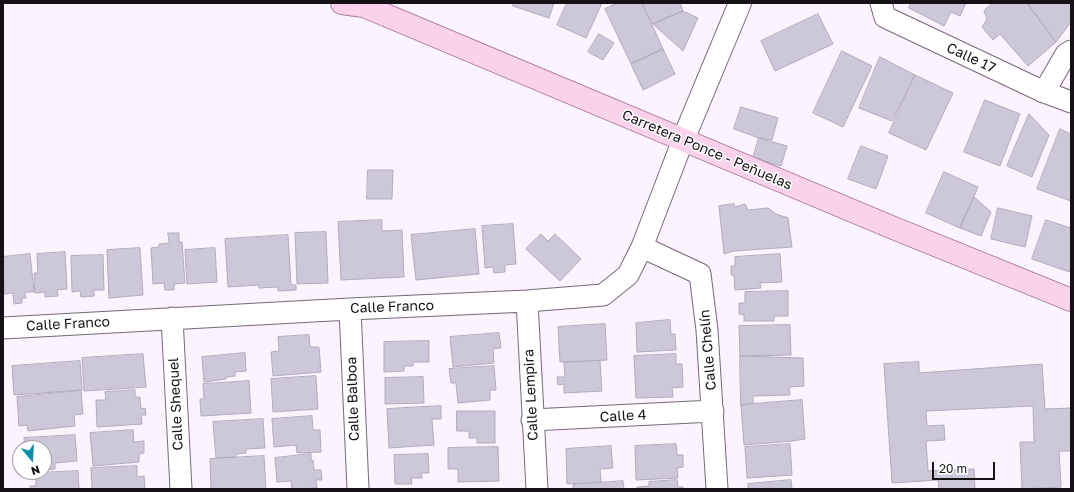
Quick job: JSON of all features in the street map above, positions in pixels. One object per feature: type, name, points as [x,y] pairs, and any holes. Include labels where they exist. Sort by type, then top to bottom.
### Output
[{"type":"main road","name":"Carretera Ponce - Peñuelas","points":[[342,3],[364,6],[891,228],[1071,300]]},
{"type":"street","points":[[683,140],[740,3]]},
{"type":"street","name":"Calle 17","points":[[879,14],[1044,92],[1071,102]]},
{"type":"street","points":[[1044,92],[1066,54],[1071,51]]},
{"type":"street","name":"Calle Franco","points":[[3,328],[172,318],[527,301],[603,295],[628,275],[642,248],[683,140]]},
{"type":"street","name":"Calle Chelín","points":[[642,248],[700,274],[707,330],[717,489]]},
{"type":"street","name":"Calle Lempira","points":[[527,301],[532,420],[537,489]]},
{"type":"street","name":"Calle Balboa","points":[[350,309],[358,489]]},
{"type":"street","name":"Calle Shequel","points":[[172,318],[181,489]]},
{"type":"street","name":"Calle 4","points":[[532,420],[713,411]]},
{"type":"building","points":[[514,3],[554,3],[549,18],[513,6]]},
{"type":"building","points":[[567,3],[602,3],[586,38],[557,25]]},
{"type":"building","points":[[618,3],[642,3],[663,49],[631,64],[605,9]]},
{"type":"building","points":[[642,3],[680,3],[683,11],[653,24]]},
{"type":"building","points":[[911,3],[966,3],[960,16],[951,12],[944,26],[909,8]]},
{"type":"building","points":[[993,3],[1027,3],[1056,42],[1028,66],[1000,34],[993,40],[982,27],[987,19],[984,11]]},
{"type":"building","points":[[1071,3],[1071,22],[1056,42],[1028,4]]},
{"type":"building","points":[[683,11],[698,18],[683,51],[653,24]]},
{"type":"building","points":[[818,14],[833,44],[775,71],[761,41]]},
{"type":"building","points":[[599,34],[614,43],[603,60],[588,52]]},
{"type":"building","points":[[663,49],[675,74],[643,90],[631,64]]},
{"type":"building","points":[[842,51],[872,66],[843,127],[813,113]]},
{"type":"building","points":[[880,57],[915,75],[892,121],[859,108]]},
{"type":"building","points":[[915,75],[953,93],[926,150],[889,133]]},
{"type":"building","points":[[985,100],[1020,114],[1000,166],[964,152]]},
{"type":"building","points":[[741,107],[778,118],[772,140],[759,138],[734,129]]},
{"type":"building","points":[[1029,114],[1049,135],[1032,177],[1007,166]]},
{"type":"building","points":[[1060,129],[1071,134],[1071,201],[1037,189]]},
{"type":"building","points":[[759,138],[787,146],[781,166],[753,158]]},
{"type":"building","points":[[861,146],[888,156],[876,189],[848,179]]},
{"type":"building","points":[[368,170],[393,170],[392,199],[367,199]]},
{"type":"building","points":[[944,172],[978,187],[960,228],[926,213]]},
{"type":"building","points":[[974,197],[991,212],[981,236],[960,228]]},
{"type":"building","points":[[734,204],[735,207],[745,204],[748,210],[768,208],[776,214],[788,218],[792,247],[734,251],[724,254],[719,206]]},
{"type":"building","points":[[998,208],[1032,216],[1025,247],[991,239]]},
{"type":"building","points":[[382,220],[382,231],[402,230],[404,277],[341,280],[338,222]]},
{"type":"building","points":[[1046,220],[1071,228],[1071,266],[1069,272],[1032,259]]},
{"type":"building","points":[[513,224],[516,264],[505,265],[505,272],[494,273],[493,267],[485,268],[482,226]]},
{"type":"building","points":[[475,229],[479,274],[416,280],[411,235]]},
{"type":"building","points":[[326,232],[328,283],[297,284],[295,233]]},
{"type":"building","points":[[168,233],[179,233],[179,242],[182,242],[185,283],[174,284],[174,290],[165,290],[164,283],[153,284],[151,248],[159,247],[159,244],[169,243]]},
{"type":"building","points":[[541,234],[548,241],[555,234],[581,259],[560,281],[526,249]]},
{"type":"building","points":[[288,235],[291,285],[296,285],[296,290],[278,291],[278,287],[259,288],[259,285],[228,287],[225,239]]},
{"type":"building","points":[[140,248],[143,295],[109,298],[107,250]]},
{"type":"building","points":[[215,248],[217,282],[187,284],[185,250]]},
{"type":"building","points":[[65,252],[67,289],[57,290],[58,296],[45,297],[45,292],[35,293],[34,273],[38,273],[37,254]]},
{"type":"building","points":[[30,254],[34,292],[25,292],[26,298],[22,298],[22,303],[14,304],[13,293],[4,294],[3,257]]},
{"type":"building","points":[[780,254],[782,282],[760,283],[761,288],[735,290],[734,275],[731,275],[731,266],[735,266],[735,257]]},
{"type":"building","points":[[103,255],[104,290],[94,290],[94,296],[81,297],[80,291],[72,292],[71,256]]},
{"type":"building","points":[[788,291],[788,316],[774,316],[774,321],[744,321],[744,315],[739,314],[739,303],[745,303],[745,292]]},
{"type":"building","points":[[670,320],[671,334],[675,334],[676,350],[637,352],[636,323]]},
{"type":"building","points":[[605,324],[607,360],[560,362],[558,327]]},
{"type":"building","points":[[790,325],[791,355],[740,356],[739,326]]},
{"type":"building","points":[[499,333],[501,348],[493,349],[494,363],[453,367],[450,337]]},
{"type":"building","points":[[309,335],[310,347],[319,347],[321,372],[273,376],[271,352],[279,351],[278,337]]},
{"type":"building","points":[[429,341],[429,362],[413,362],[413,366],[404,366],[404,371],[384,372],[384,342]]},
{"type":"building","points":[[245,353],[246,371],[235,372],[235,376],[226,377],[226,379],[204,382],[202,357]]},
{"type":"building","points":[[143,354],[146,387],[84,391],[82,358]]},
{"type":"building","points":[[676,354],[676,364],[682,364],[683,387],[672,388],[673,397],[636,398],[634,356]]},
{"type":"building","points":[[740,356],[803,358],[804,386],[789,387],[790,395],[753,396],[753,403],[741,405]]},
{"type":"building","points":[[80,361],[82,390],[14,395],[12,366]]},
{"type":"building","points":[[600,361],[602,391],[564,393],[564,384],[558,385],[557,377],[565,377],[564,363]]},
{"type":"building","points":[[919,362],[919,373],[1042,364],[1045,409],[1071,408],[1071,451],[1059,451],[1061,487],[1022,489],[1020,442],[1034,442],[1033,406],[926,411],[927,426],[944,425],[945,440],[926,441],[928,471],[974,469],[975,489],[939,489],[938,480],[892,483],[884,364]]},
{"type":"building","points":[[494,366],[496,390],[490,390],[490,400],[458,403],[456,383],[451,383],[449,369]]},
{"type":"building","points":[[316,376],[318,409],[273,412],[271,379]]},
{"type":"building","points":[[423,377],[424,403],[385,404],[385,378]]},
{"type":"building","points":[[249,381],[251,413],[201,416],[200,399],[204,399],[203,384]]},
{"type":"building","points":[[135,390],[135,397],[140,397],[141,409],[145,408],[146,415],[141,415],[142,424],[97,427],[96,400],[106,400],[105,392]]},
{"type":"building","points":[[81,391],[83,414],[74,415],[75,426],[28,431],[27,425],[19,426],[17,397]]},
{"type":"building","points":[[802,400],[805,439],[744,445],[741,405]]},
{"type":"building","points":[[441,406],[441,419],[432,419],[434,445],[389,448],[387,409]]},
{"type":"building","points":[[457,411],[495,411],[495,443],[477,443],[477,438],[469,438],[469,431],[457,431]]},
{"type":"building","points":[[312,416],[313,430],[320,430],[321,452],[297,453],[296,445],[274,447],[272,419]]},
{"type":"building","points":[[263,419],[265,448],[246,449],[246,453],[236,454],[236,457],[216,458],[213,422]]},
{"type":"building","points":[[133,430],[134,442],[144,441],[144,453],[139,454],[139,462],[93,466],[90,433]]},
{"type":"building","points":[[75,435],[77,461],[55,463],[55,469],[52,469],[52,440],[24,440],[24,438]]},
{"type":"building","points":[[676,444],[677,455],[683,455],[683,467],[677,468],[678,478],[636,480],[635,446]]},
{"type":"building","points":[[790,444],[792,475],[747,478],[745,447]]},
{"type":"building","points":[[611,446],[613,468],[600,469],[601,482],[567,484],[566,449]]},
{"type":"building","points":[[498,447],[499,481],[458,482],[458,469],[448,469],[448,448]]},
{"type":"building","points":[[311,454],[311,461],[313,460],[314,470],[321,470],[322,480],[316,480],[317,488],[292,489],[291,481],[277,482],[275,458]]},
{"type":"building","points":[[428,454],[429,473],[421,473],[422,478],[411,478],[412,484],[395,484],[394,455]]},
{"type":"building","points":[[264,456],[266,489],[211,489],[210,459]]},
{"type":"building","points":[[137,466],[137,477],[144,476],[145,489],[92,489],[91,468]]},
{"type":"building","points":[[78,471],[79,489],[30,489],[30,486],[36,486],[36,480],[52,480],[52,472]]},
{"type":"building","points":[[677,480],[678,487],[683,487],[683,489],[637,489],[637,487],[649,486],[649,482]]},
{"type":"building","points":[[791,480],[792,489],[748,489],[748,484]]},
{"type":"building","points":[[623,481],[624,489],[573,489],[573,485]]}]
